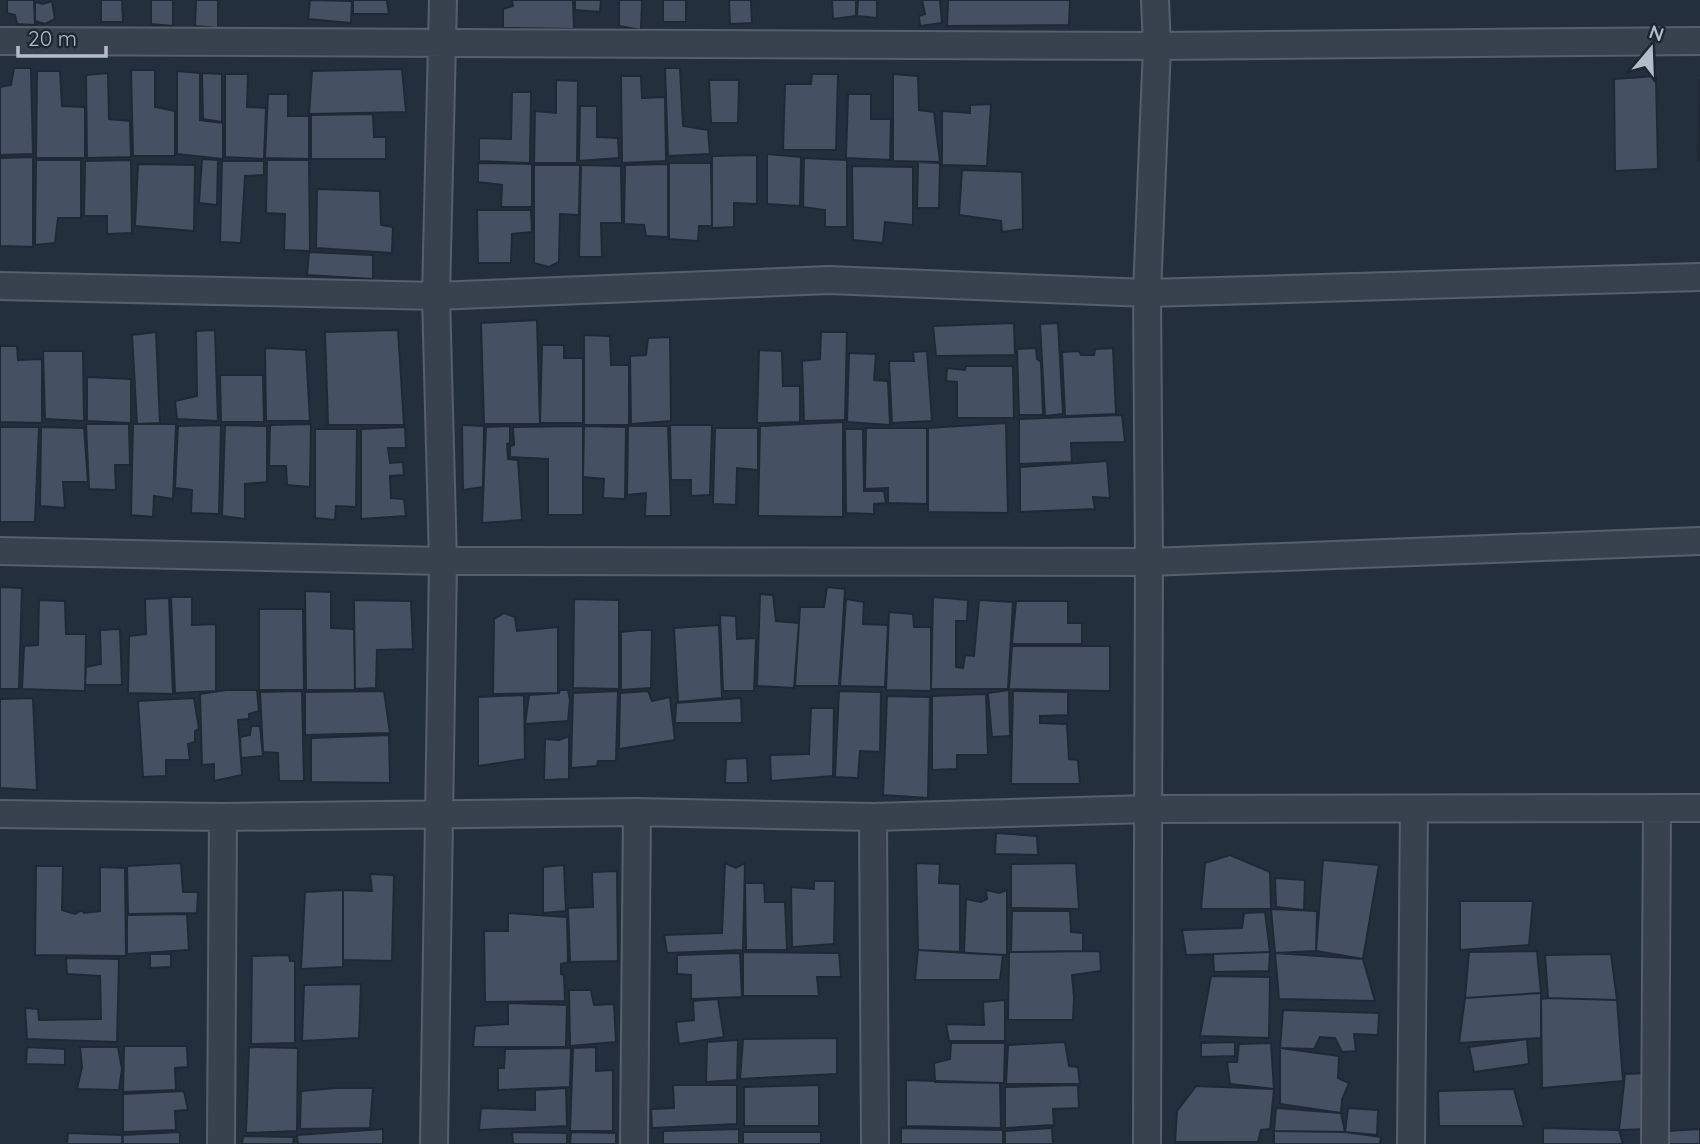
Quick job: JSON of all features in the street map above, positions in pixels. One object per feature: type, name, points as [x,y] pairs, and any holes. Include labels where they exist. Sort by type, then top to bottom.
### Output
[{"type":"street","points":[[434,1144],[443,561],[436,296],[443,0]]},
{"type":"street","points":[[1147,1144],[1147,293],[1157,46],[1155,0]]},
{"type":"street","points":[[0,41],[1157,46],[1700,41]]},
{"type":"street","points":[[0,286],[436,296],[829,280],[1147,293],[1700,277]]},
{"type":"street","points":[[0,551],[443,561],[1149,562],[1700,541]]},
{"type":"street","points":[[1655,1144],[1657,808]]},
{"type":"street","points":[[0,814],[223,817],[638,812],[873,817],[1149,809],[1700,808]]},
{"type":"street","points":[[1411,1144],[1414,809]]},
{"type":"street","points":[[634,1144],[638,812]]},
{"type":"street","points":[[221,1144],[223,817]]},
{"type":"street","points":[[873,817],[875,1144]]},
{"type":"building","points":[[7,0],[34,0],[35,25],[17,24],[15,15],[7,13]]},
{"type":"building","points":[[101,0],[122,0],[123,22],[101,22]]},
{"type":"building","points":[[151,0],[173,0],[173,26],[151,24]]},
{"type":"building","points":[[196,0],[218,0],[218,28],[195,26]]},
{"type":"building","points":[[310,0],[352,1],[351,23],[308,19]]},
{"type":"building","points":[[353,0],[387,0],[389,14],[353,14]]},
{"type":"building","points":[[512,0],[573,0],[574,29],[503,28],[503,9],[513,6]]},
{"type":"building","points":[[575,0],[601,0],[600,12],[575,10]]},
{"type":"building","points":[[619,0],[642,0],[641,30],[619,26]]},
{"type":"building","points":[[663,0],[686,0],[686,22],[663,22]]},
{"type":"building","points":[[729,0],[751,0],[752,23],[730,24]]},
{"type":"building","points":[[832,0],[856,0],[856,16],[833,19]]},
{"type":"building","points":[[858,0],[877,0],[877,18],[857,16]]},
{"type":"building","points":[[922,0],[940,0],[942,23],[920,26],[919,16],[925,14]]},
{"type":"building","points":[[948,0],[1070,0],[1069,25],[947,26]]},
{"type":"building","points":[[52,1],[55,19],[45,24],[35,21],[35,2],[43,4]]},
{"type":"building","points":[[14,68],[31,68],[33,154],[0,155],[0,87],[11,85]]},
{"type":"building","points":[[665,68],[680,68],[683,126],[708,130],[710,154],[668,156]]},
{"type":"building","points":[[402,69],[406,112],[309,114],[312,71]]},
{"type":"building","points":[[131,70],[155,70],[155,107],[175,111],[175,156],[133,156]]},
{"type":"building","points":[[37,71],[60,71],[62,106],[85,107],[85,158],[36,158]]},
{"type":"building","points":[[177,71],[200,73],[200,120],[223,123],[223,159],[177,154]]},
{"type":"building","points":[[108,73],[109,119],[130,121],[131,157],[87,158],[86,75]]},
{"type":"building","points":[[202,73],[222,74],[222,122],[203,119]]},
{"type":"building","points":[[225,74],[248,74],[247,107],[266,108],[264,159],[225,157]]},
{"type":"building","points":[[812,74],[838,74],[836,150],[783,150],[785,84],[811,84]]},
{"type":"building","points":[[893,74],[918,76],[919,110],[934,112],[940,162],[893,161]]},
{"type":"building","points":[[621,76],[641,76],[642,98],[665,97],[666,161],[622,163]]},
{"type":"building","points":[[1656,76],[1658,169],[1615,171],[1614,79]]},
{"type":"building","points":[[1700,79],[1700,161],[1698,161]]},
{"type":"building","points":[[556,80],[578,81],[577,163],[534,163],[535,111],[556,113]]},
{"type":"building","points":[[709,80],[739,80],[738,123],[711,123]]},
{"type":"building","points":[[512,92],[531,92],[530,163],[479,161],[479,138],[511,139]]},
{"type":"building","points":[[268,94],[288,94],[288,116],[309,116],[309,159],[265,158]]},
{"type":"building","points":[[848,94],[871,94],[871,119],[891,119],[890,160],[846,158]]},
{"type":"building","points":[[991,104],[987,166],[942,165],[942,111],[970,113],[970,105]]},
{"type":"building","points":[[580,106],[597,106],[597,137],[618,138],[619,158],[579,161]]},
{"type":"building","points":[[373,114],[374,137],[386,137],[386,159],[311,159],[311,115]]},
{"type":"building","points":[[767,154],[801,157],[800,206],[767,204]]},
{"type":"building","points":[[757,155],[757,204],[734,203],[734,227],[712,228],[712,156]]},
{"type":"building","points":[[33,157],[33,247],[0,246],[0,158]]},
{"type":"building","points":[[804,158],[847,160],[847,227],[825,227],[825,210],[803,207]]},
{"type":"building","points":[[202,159],[218,160],[217,205],[199,203]]},
{"type":"building","points":[[36,160],[81,160],[81,218],[58,218],[55,243],[35,245]]},
{"type":"building","points":[[131,160],[132,233],[107,234],[107,216],[84,216],[85,161]]},
{"type":"building","points":[[267,160],[309,160],[310,251],[284,250],[285,214],[266,213]]},
{"type":"building","points":[[222,161],[264,161],[264,175],[245,176],[241,243],[220,242]]},
{"type":"building","points":[[918,162],[940,163],[939,208],[917,208]]},
{"type":"building","points":[[478,163],[532,164],[532,207],[501,207],[502,185],[478,182]]},
{"type":"building","points":[[669,163],[711,163],[712,226],[699,226],[698,241],[669,239]]},
{"type":"building","points":[[138,164],[195,165],[194,231],[135,226]]},
{"type":"building","points":[[668,164],[668,237],[646,236],[644,225],[624,224],[625,165]]},
{"type":"building","points":[[534,165],[580,165],[579,215],[560,214],[559,262],[549,267],[534,263]]},
{"type":"building","points":[[581,165],[621,166],[622,223],[601,223],[602,257],[579,257]]},
{"type":"building","points":[[852,166],[913,167],[913,225],[885,222],[883,243],[853,240]]},
{"type":"building","points":[[962,170],[1022,172],[1023,229],[1002,232],[1001,221],[959,215]]},
{"type":"building","points":[[317,189],[380,191],[381,225],[393,227],[392,253],[316,248]]},
{"type":"building","points":[[477,210],[531,210],[532,232],[512,234],[511,263],[478,263]]},
{"type":"building","points":[[309,252],[373,255],[373,279],[307,275]]},
{"type":"building","points":[[537,320],[540,424],[484,424],[481,323]]},
{"type":"building","points":[[1014,323],[1015,355],[936,356],[933,326]]},
{"type":"building","points":[[1058,323],[1063,414],[1045,416],[1040,324]]},
{"type":"building","points":[[215,330],[218,421],[177,419],[175,401],[197,396],[196,331]]},
{"type":"building","points":[[398,330],[404,425],[328,425],[325,332]]},
{"type":"building","points":[[156,332],[160,423],[137,424],[132,335]]},
{"type":"building","points":[[821,332],[847,332],[845,420],[804,421],[802,361],[820,359]]},
{"type":"building","points":[[584,335],[610,336],[611,365],[629,365],[629,425],[584,425]]},
{"type":"building","points":[[670,337],[671,421],[631,424],[630,356],[646,355],[648,338]]},
{"type":"building","points":[[542,345],[564,345],[564,358],[583,358],[583,423],[540,423]]},
{"type":"building","points":[[0,346],[17,346],[18,360],[42,359],[42,423],[0,422]]},
{"type":"building","points":[[265,348],[306,350],[310,421],[266,421]]},
{"type":"building","points":[[1036,348],[1037,359],[1041,362],[1043,415],[1019,415],[1017,349]]},
{"type":"building","points":[[1113,348],[1116,414],[1065,416],[1062,352],[1079,351],[1081,355],[1094,355],[1095,349]]},
{"type":"building","points":[[759,350],[782,351],[783,386],[800,386],[800,422],[757,423]]},
{"type":"building","points":[[43,351],[83,351],[84,421],[45,419]]},
{"type":"building","points":[[927,351],[932,421],[892,423],[889,361],[914,361],[913,352]]},
{"type":"building","points":[[849,353],[876,354],[874,380],[888,381],[890,425],[847,422]]},
{"type":"building","points":[[966,366],[1013,366],[1014,418],[957,418],[957,382],[946,381],[947,368],[965,370]]},
{"type":"building","points":[[220,375],[263,375],[264,422],[221,422]]},
{"type":"building","points":[[87,377],[131,379],[131,423],[87,421]]},
{"type":"building","points":[[1122,415],[1125,442],[1071,443],[1072,462],[1019,464],[1019,419]]},
{"type":"building","points":[[843,422],[843,517],[758,516],[760,426]]},
{"type":"building","points":[[1006,423],[1008,513],[928,512],[928,428]]},
{"type":"building","points":[[86,424],[129,424],[130,465],[115,465],[116,490],[89,489]]},
{"type":"building","points":[[133,424],[176,424],[173,499],[154,496],[153,517],[131,515]]},
{"type":"building","points":[[311,424],[310,487],[287,485],[286,466],[269,466],[270,425]]},
{"type":"building","points":[[221,425],[219,514],[191,513],[192,490],[175,488],[178,426]]},
{"type":"building","points":[[225,425],[267,426],[267,482],[245,484],[245,519],[222,516]]},
{"type":"building","points":[[462,425],[484,426],[483,487],[463,490]]},
{"type":"building","points":[[670,425],[712,425],[710,495],[691,496],[691,480],[671,480]]},
{"type":"building","points":[[510,426],[508,459],[518,460],[522,520],[482,523],[486,427]]},
{"type":"building","points":[[583,426],[583,515],[548,515],[548,459],[510,457],[510,446],[514,445],[513,427]]},
{"type":"building","points":[[584,426],[626,427],[625,499],[603,498],[604,479],[583,477]]},
{"type":"building","points":[[628,426],[668,426],[671,516],[645,516],[646,493],[627,495]]},
{"type":"building","points":[[0,427],[39,427],[35,522],[0,522]]},
{"type":"building","points":[[41,427],[84,428],[88,482],[63,482],[65,508],[40,506]]},
{"type":"building","points":[[405,427],[406,448],[388,448],[390,463],[403,462],[404,475],[390,476],[391,498],[404,499],[406,516],[361,519],[361,429]]},
{"type":"building","points":[[715,428],[758,428],[758,470],[737,468],[736,505],[713,504]]},
{"type":"building","points":[[866,428],[927,428],[927,504],[888,503],[888,488],[865,489]]},
{"type":"building","points":[[315,429],[357,429],[356,507],[336,506],[335,520],[315,518]]},
{"type":"building","points":[[845,429],[863,429],[864,491],[884,491],[886,503],[874,504],[874,514],[846,513]]},
{"type":"building","points":[[1107,461],[1110,498],[1093,497],[1095,509],[1020,512],[1020,467]]},
{"type":"building","points":[[0,587],[22,588],[19,689],[0,689]]},
{"type":"building","points":[[827,587],[845,589],[839,686],[795,686],[800,607],[824,607]]},
{"type":"building","points":[[305,591],[331,592],[331,628],[354,629],[355,690],[306,690]]},
{"type":"building","points":[[760,594],[773,595],[776,621],[799,623],[794,688],[757,686]]},
{"type":"building","points":[[171,597],[192,597],[192,625],[216,624],[216,691],[175,693]]},
{"type":"building","points":[[933,597],[968,600],[967,621],[956,621],[956,667],[963,668],[965,655],[974,656],[979,600],[1013,602],[1008,689],[931,689]]},
{"type":"building","points":[[169,598],[173,694],[128,693],[129,636],[146,634],[145,599]]},
{"type":"building","points":[[574,599],[619,600],[619,689],[573,688]]},
{"type":"building","points":[[846,599],[864,602],[863,624],[888,625],[885,687],[840,686]]},
{"type":"building","points":[[39,600],[65,601],[66,634],[86,634],[85,691],[22,689],[24,646],[38,645]]},
{"type":"building","points":[[354,600],[411,601],[413,649],[377,650],[376,688],[355,689]]},
{"type":"building","points":[[1016,601],[1068,601],[1068,623],[1082,623],[1082,644],[1012,644]]},
{"type":"building","points":[[259,609],[303,609],[304,690],[259,690]]},
{"type":"building","points":[[889,612],[913,614],[914,627],[931,627],[931,691],[886,690]]},
{"type":"building","points":[[504,613],[515,617],[517,631],[558,627],[558,693],[493,694],[494,619]]},
{"type":"building","points":[[720,615],[736,616],[737,639],[756,638],[754,691],[723,691]]},
{"type":"building","points":[[719,625],[722,698],[678,702],[674,628]]},
{"type":"building","points":[[120,629],[122,685],[85,685],[86,667],[101,664],[100,630]]},
{"type":"building","points":[[652,630],[651,688],[621,690],[621,632]]},
{"type":"building","points":[[1012,646],[1110,646],[1110,691],[1009,689]]},
{"type":"building","points":[[226,690],[257,690],[259,711],[249,714],[249,719],[238,720],[242,775],[214,781],[214,764],[202,765],[200,694]]},
{"type":"building","points":[[560,690],[568,690],[568,721],[525,724],[529,695],[559,693]]},
{"type":"building","points":[[1009,690],[1010,736],[992,737],[988,693]]},
{"type":"building","points":[[302,691],[304,781],[279,781],[278,753],[263,752],[260,692]]},
{"type":"building","points":[[384,691],[390,733],[305,735],[305,692]]},
{"type":"building","points":[[618,691],[616,761],[598,761],[597,766],[571,768],[573,693]]},
{"type":"building","points":[[648,691],[652,701],[670,697],[675,740],[619,749],[620,693]]},
{"type":"building","points":[[839,691],[881,692],[880,752],[860,751],[858,778],[835,777]]},
{"type":"building","points":[[1013,691],[1068,692],[1068,715],[1040,716],[1040,723],[1067,724],[1069,759],[1078,760],[1080,784],[1011,784]]},
{"type":"building","points":[[986,694],[988,755],[957,755],[957,769],[932,770],[932,696]]},
{"type":"building","points":[[524,695],[525,759],[478,766],[478,697]]},
{"type":"building","points":[[887,696],[930,697],[928,798],[883,795]]},
{"type":"building","points":[[33,698],[37,790],[0,788],[0,699]]},
{"type":"building","points":[[194,698],[199,729],[195,731],[195,742],[188,744],[190,760],[166,760],[166,776],[143,777],[138,701]]},
{"type":"building","points":[[741,698],[742,723],[675,723],[676,703]]},
{"type":"building","points":[[811,708],[834,708],[833,776],[771,781],[770,755],[809,754]]},
{"type":"building","points":[[251,726],[260,726],[263,756],[241,758],[240,737],[250,735]]},
{"type":"building","points":[[389,735],[390,783],[311,782],[311,738]]},
{"type":"building","points":[[569,736],[569,779],[544,780],[545,739],[559,740]]},
{"type":"building","points":[[747,758],[748,783],[725,783],[726,759]]},
{"type":"building","points":[[996,833],[1037,836],[1038,855],[995,854]]},
{"type":"building","points":[[1230,855],[1270,872],[1271,909],[1201,909],[1205,863]]},
{"type":"building","points":[[1323,860],[1379,865],[1363,959],[1316,951]]},
{"type":"building","points":[[181,863],[183,892],[198,892],[197,913],[128,914],[127,866]]},
{"type":"building","points":[[725,863],[736,868],[745,863],[743,950],[667,953],[664,935],[722,933]]},
{"type":"building","points":[[916,863],[940,864],[939,883],[960,884],[960,952],[918,950]]},
{"type":"building","points":[[1076,863],[1079,909],[1011,908],[1011,864]]},
{"type":"building","points":[[564,865],[566,911],[543,913],[543,867]]},
{"type":"building","points":[[36,866],[63,866],[62,910],[75,914],[82,910],[84,913],[100,911],[100,867],[125,868],[126,956],[35,955]]},
{"type":"building","points":[[617,871],[618,961],[570,962],[568,908],[593,907],[592,872]]},
{"type":"building","points":[[370,874],[394,875],[392,961],[343,960],[343,890],[372,891]]},
{"type":"building","points":[[1275,878],[1305,880],[1304,910],[1276,907]]},
{"type":"building","points":[[814,881],[835,881],[834,944],[792,947],[791,887],[814,889]]},
{"type":"building","points":[[745,883],[764,883],[765,902],[785,902],[787,950],[746,950]]},
{"type":"building","points":[[343,890],[343,967],[301,969],[305,892]]},
{"type":"building","points":[[986,890],[999,893],[1007,890],[1007,955],[964,953],[966,899],[981,902],[987,899]]},
{"type":"building","points":[[1460,901],[1533,901],[1529,945],[1460,950]]},
{"type":"building","points":[[1271,909],[1317,911],[1316,951],[1275,953]]},
{"type":"building","points":[[1012,911],[1070,911],[1071,932],[1083,933],[1083,951],[1011,952]]},
{"type":"building","points":[[1265,912],[1270,952],[1186,955],[1182,930],[1242,928],[1244,913]]},
{"type":"building","points":[[508,913],[567,917],[568,962],[561,964],[565,1001],[485,1002],[484,931],[508,931]]},
{"type":"building","points":[[187,914],[189,950],[127,954],[127,915]]},
{"type":"building","points":[[918,950],[1003,955],[1000,980],[915,980]]},
{"type":"building","points":[[1100,951],[1101,971],[1072,975],[1073,1020],[1008,1020],[1009,952]]},
{"type":"building","points":[[1537,951],[1541,993],[1465,998],[1469,952]]},
{"type":"building","points":[[743,952],[839,953],[841,977],[817,977],[819,996],[743,996]]},
{"type":"building","points":[[1270,952],[1269,971],[1214,972],[1213,954]]},
{"type":"building","points":[[740,953],[742,997],[691,999],[691,975],[677,974],[677,955]]},
{"type":"building","points":[[1275,953],[1363,959],[1375,1001],[1279,999]]},
{"type":"building","points":[[150,954],[171,954],[171,967],[150,968]]},
{"type":"building","points":[[1611,954],[1617,1000],[1548,998],[1545,955]]},
{"type":"building","points":[[289,955],[290,961],[295,961],[295,1043],[251,1044],[252,956]]},
{"type":"building","points":[[66,958],[119,959],[117,1042],[27,1039],[25,1008],[38,1009],[39,1020],[101,1019],[100,976],[67,974]]},
{"type":"building","points":[[1211,976],[1270,977],[1269,1038],[1200,1036]]},
{"type":"building","points":[[361,984],[359,1038],[302,1041],[304,985]]},
{"type":"building","points":[[569,990],[591,990],[594,1005],[614,1004],[616,1042],[570,1046]]},
{"type":"building","points":[[1541,993],[1541,1038],[1459,1043],[1465,998]]},
{"type":"building","points":[[718,999],[724,1037],[679,1044],[676,1022],[694,1020],[693,1001]]},
{"type":"building","points":[[1541,999],[1617,1000],[1623,1081],[1542,1088]]},
{"type":"building","points":[[1005,1000],[1005,1041],[949,1041],[946,1024],[984,1025],[983,1002]]},
{"type":"building","points":[[508,1003],[567,1005],[566,1047],[473,1047],[475,1026],[508,1024]]},
{"type":"building","points":[[1283,1010],[1379,1013],[1378,1035],[1354,1034],[1356,1051],[1342,1052],[1335,1038],[1320,1037],[1314,1049],[1280,1048]]},
{"type":"building","points":[[837,1038],[837,1074],[740,1079],[743,1039]]},
{"type":"building","points":[[1527,1039],[1529,1064],[1474,1072],[1469,1047]]},
{"type":"building","points":[[738,1040],[737,1080],[706,1082],[707,1042]]},
{"type":"building","points":[[1065,1042],[1069,1066],[1078,1067],[1080,1084],[1006,1084],[1008,1045]]},
{"type":"building","points":[[1235,1042],[1235,1056],[1201,1057],[1201,1043]]},
{"type":"building","points":[[951,1043],[1005,1043],[1004,1083],[935,1082],[934,1063],[950,1059]]},
{"type":"building","points":[[1271,1043],[1274,1089],[1230,1084],[1227,1062],[1237,1062],[1239,1044]]},
{"type":"building","points":[[124,1046],[187,1046],[188,1067],[175,1068],[176,1090],[123,1092]]},
{"type":"building","points":[[27,1047],[65,1049],[65,1065],[26,1064]]},
{"type":"building","points":[[80,1047],[118,1047],[122,1069],[119,1090],[77,1089],[82,1067]]},
{"type":"building","points":[[249,1047],[298,1048],[297,1131],[246,1133]]},
{"type":"building","points":[[596,1047],[596,1071],[613,1070],[613,1131],[570,1131],[573,1048]]},
{"type":"building","points":[[571,1048],[570,1087],[498,1090],[498,1068],[504,1068],[505,1049]]},
{"type":"building","points":[[1280,1048],[1339,1056],[1338,1078],[1349,1083],[1342,1100],[1341,1113],[1280,1104]]},
{"type":"building","points":[[1649,1073],[1648,1129],[1619,1130],[1625,1074]]},
{"type":"building","points":[[906,1080],[1000,1083],[1001,1128],[906,1126]]},
{"type":"building","points":[[673,1085],[737,1085],[737,1124],[652,1128],[651,1109],[674,1108]]},
{"type":"building","points":[[819,1085],[819,1126],[744,1126],[744,1087]]},
{"type":"building","points":[[1078,1085],[1079,1108],[1053,1109],[1054,1125],[1005,1128],[1005,1087]]},
{"type":"building","points":[[1196,1086],[1274,1089],[1270,1129],[1261,1130],[1258,1142],[1175,1142],[1177,1111]]},
{"type":"building","points":[[373,1088],[370,1128],[300,1129],[301,1091]]},
{"type":"building","points":[[566,1088],[567,1126],[479,1130],[481,1108],[535,1110],[535,1090]]},
{"type":"building","points":[[1514,1089],[1524,1126],[1439,1126],[1438,1091]]},
{"type":"building","points":[[184,1091],[188,1110],[175,1111],[176,1130],[123,1132],[123,1094]]},
{"type":"building","points":[[1276,1108],[1341,1113],[1345,1132],[1274,1131]]},
{"type":"building","points":[[1348,1108],[1378,1110],[1377,1135],[1345,1132]]},
{"type":"building","points":[[901,1128],[1003,1130],[1003,1144],[901,1144]]},
{"type":"building","points":[[1052,1128],[1053,1144],[1005,1144],[1005,1131]]},
{"type":"building","points":[[1543,1128],[1619,1130],[1623,1144],[1543,1144]]},
{"type":"building","points":[[383,1129],[383,1144],[298,1144],[297,1135]]},
{"type":"building","points":[[739,1129],[739,1144],[663,1144],[663,1131]]},
{"type":"building","points":[[1700,1129],[1700,1144],[1667,1144],[1667,1131]]},
{"type":"building","points":[[1274,1131],[1345,1132],[1381,1137],[1380,1144],[1274,1144]]},
{"type":"building","points":[[180,1132],[180,1144],[123,1144],[122,1135]]},
{"type":"building","points":[[512,1132],[567,1133],[567,1144],[513,1144]]},
{"type":"building","points":[[571,1132],[616,1133],[616,1144],[570,1144]]},
{"type":"building","points":[[743,1132],[821,1132],[821,1144],[743,1144]]},
{"type":"building","points":[[68,1133],[123,1135],[122,1144],[67,1144]]},
{"type":"building","points":[[243,1136],[294,1137],[293,1144],[242,1144]]},
{"type":"building","points":[[1222,1142],[1222,1144],[1175,1144]]}]
